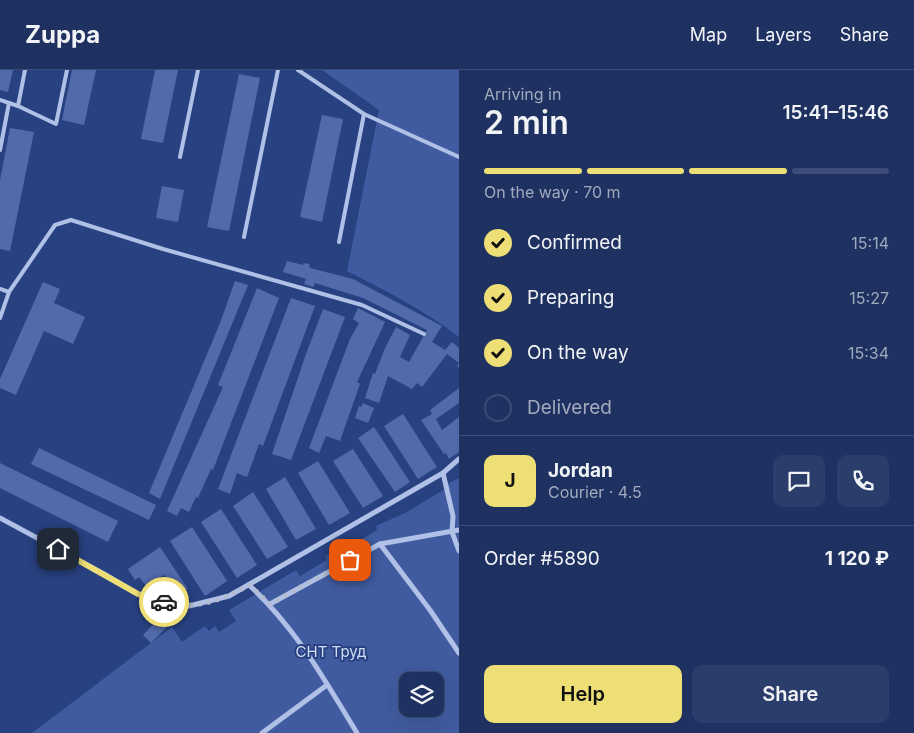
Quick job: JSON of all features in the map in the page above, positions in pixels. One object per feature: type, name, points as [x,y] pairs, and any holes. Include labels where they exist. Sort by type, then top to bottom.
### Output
[{"type":"street","points":[[0,518],[138,594],[158,601],[189,606],[229,596],[443,473],[459,459]]},
{"type":"street","points":[[443,473],[453,516],[452,532],[459,551]]},
{"type":"street","points":[[270,604],[380,544],[459,530]]},
{"type":"street","points":[[380,544],[430,610],[459,653]]},
{"type":"street","points":[[249,585],[270,604],[300,641],[357,733]]},
{"type":"street","points":[[262,733],[327,684]]},
{"type":"lane","points":[[18,106],[25,70]]},
{"type":"lane","points":[[0,100],[18,106],[56,124],[67,70]]},
{"type":"lane","points":[[180,157],[198,70]]},
{"type":"lane","points":[[244,237],[278,70]]},
{"type":"lane","points":[[298,70],[364,114],[459,157]]},
{"type":"lane","points":[[0,150],[9,103]]},
{"type":"lane","points":[[338,242],[364,114]]},
{"type":"lane","points":[[0,318],[10,292],[56,226],[70,220],[163,249],[362,305],[424,334]]},
{"type":"lane","points":[[0,289],[10,292]]},
{"type":"green space","points":[[322,70],[459,70],[459,337],[418,310],[347,271],[379,110]]},
{"type":"green space","name":"СНТ Труд","points":[[459,478],[459,733],[32,733],[172,627],[182,642],[205,626],[209,631],[215,626],[219,632],[236,621],[229,610],[296,570],[300,576],[327,560],[325,556],[350,542],[352,545],[377,530],[376,526],[407,512],[448,487],[447,484]]},
{"type":"building","points":[[0,70],[13,70],[8,92],[0,90]]},
{"type":"building","points":[[72,70],[96,70],[84,125],[62,120]]},
{"type":"building","points":[[155,70],[178,70],[163,143],[141,139]]},
{"type":"building","points":[[239,74],[260,78],[229,231],[207,227]]},
{"type":"building","points":[[322,115],[343,119],[322,222],[300,217]]},
{"type":"building","points":[[10,128],[34,132],[10,251],[0,249],[0,180]]},
{"type":"building","points":[[162,186],[184,190],[178,222],[156,218]]},
{"type":"building","points":[[287,261],[303,265],[304,263],[309,264],[310,268],[353,279],[442,326],[432,342],[445,350],[452,342],[459,348],[459,363],[447,354],[422,387],[417,383],[412,389],[388,376],[379,403],[365,398],[373,373],[375,374],[396,327],[410,335],[400,357],[409,362],[427,330],[363,298],[315,283],[313,287],[304,284],[306,279],[283,272]]},
{"type":"building","points":[[235,281],[248,285],[160,499],[149,493],[220,323]]},
{"type":"building","points":[[43,282],[60,289],[54,303],[85,317],[73,344],[44,331],[16,395],[0,388],[0,379]]},
{"type":"building","points":[[257,288],[279,298],[213,470],[211,469],[198,498],[196,497],[189,512],[181,508],[177,516],[167,511],[223,387],[218,385]]},
{"type":"building","points":[[291,298],[315,306],[263,446],[259,444],[247,477],[237,473],[230,494],[218,489]]},
{"type":"building","points":[[358,308],[385,322],[357,382],[360,384],[340,441],[326,436],[319,453],[309,448],[350,339],[359,323],[353,319]]},
{"type":"building","points":[[323,309],[345,317],[291,460],[272,454]]},
{"type":"building","points":[[459,388],[459,403],[436,419],[442,430],[459,417],[459,452],[449,459],[421,420],[432,414],[430,410]]},
{"type":"building","points":[[363,403],[374,408],[368,423],[355,418],[359,406],[361,407]]},
{"type":"building","points":[[403,414],[437,467],[418,479],[384,426]]},
{"type":"building","points":[[374,427],[410,482],[395,492],[358,438]]},
{"type":"building","points":[[39,448],[156,505],[149,520],[31,464]]},
{"type":"building","points":[[353,449],[383,496],[363,508],[333,461]]},
{"type":"building","points":[[318,461],[350,513],[329,525],[298,473]]},
{"type":"building","points":[[0,463],[118,521],[108,542],[0,488]]},
{"type":"building","points":[[285,477],[316,529],[296,540],[266,489]]},
{"type":"building","points":[[253,492],[288,547],[267,559],[233,506]]},
{"type":"building","points":[[221,509],[257,565],[237,578],[201,522]]},
{"type":"building","points":[[192,527],[227,581],[205,596],[170,541]]},
{"type":"building","points":[[160,547],[188,589],[172,600],[167,593],[169,591],[165,585],[169,582],[164,575],[147,587],[139,577],[135,580],[128,569]]},
{"type":"building","points":[[162,615],[171,623],[151,643],[143,635]]},
{"type":"way so far","points":[[164,602],[189,606],[204,603],[229,596],[249,585],[270,604],[350,560]]},
{"type":"route","points":[[58,549],[138,594],[164,602]]}]
